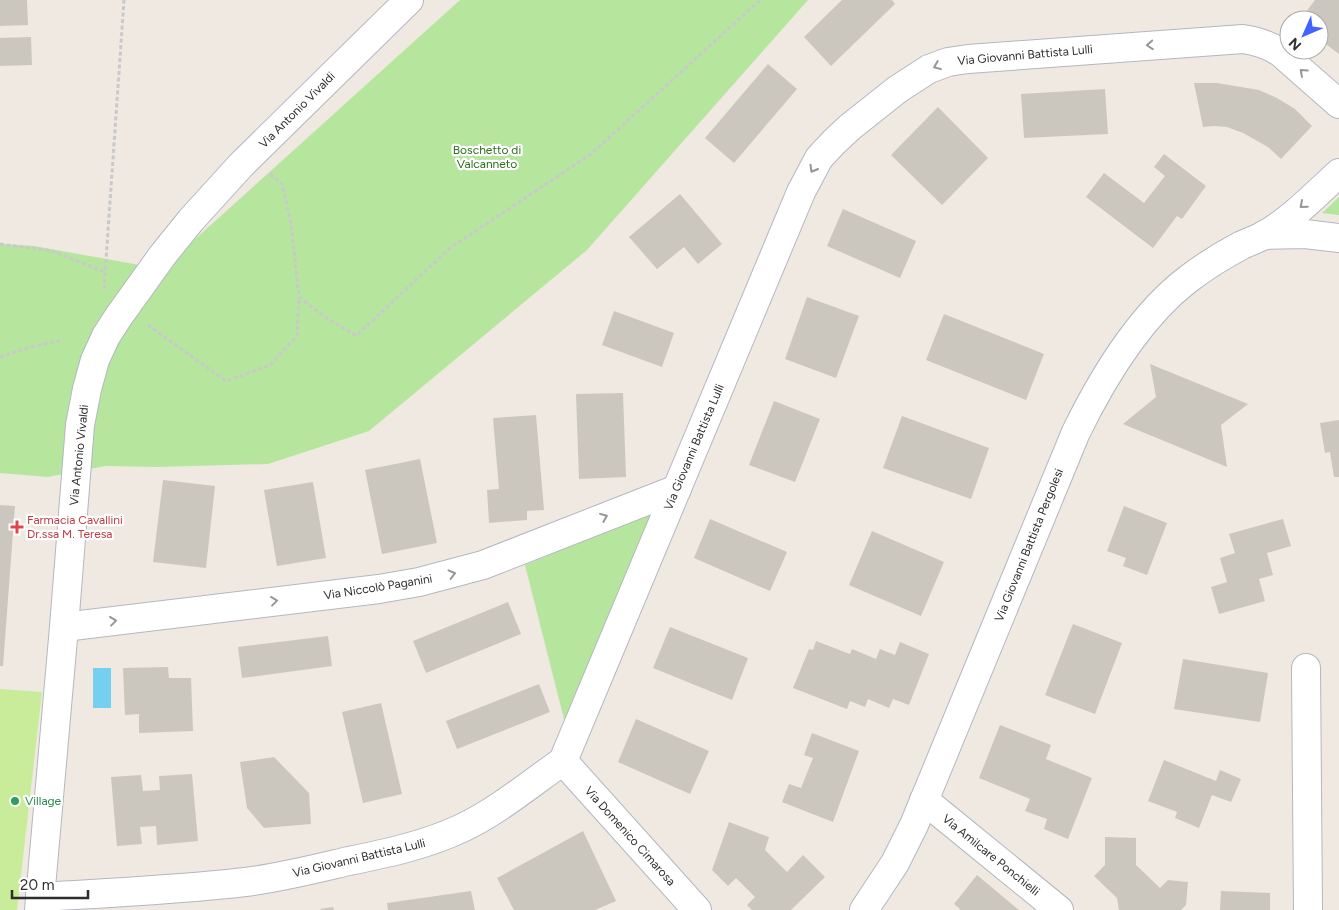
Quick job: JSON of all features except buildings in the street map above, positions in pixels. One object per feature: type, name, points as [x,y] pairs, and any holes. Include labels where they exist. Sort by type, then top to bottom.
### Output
[{"type":"street","name":"Via Antonio Vivaldi","points":[[40,904],[80,425],[86,389],[95,360],[106,336],[119,316],[162,256],[208,202],[409,0]]},
{"type":"street","name":"Via Giovanni Battista Lulli","points":[[40,904],[246,882],[404,850],[471,824],[563,761],[801,192],[820,158],[834,142],[898,89],[929,69],[948,62],[968,59],[1243,39],[1258,42],[1281,53],[1339,104]]},
{"type":"street","name":"Via Giovanni Battista Pergolesi","points":[[864,910],[895,863],[914,825],[1076,432],[1093,398],[1112,367],[1140,328],[1172,292],[1214,261],[1264,235],[1297,210],[1339,173]]},
{"type":"street","points":[[1264,235],[1305,234],[1339,238]]},
{"type":"street","name":"Via Niccolò Paganini","points":[[64,627],[379,589],[419,582],[482,565],[677,488]]},
{"type":"street","points":[[1306,668],[1308,910]]},
{"type":"street","name":"Via Domenico Cimarosa","points":[[563,761],[697,910]]},
{"type":"street","name":"Via Amilcare Ponchielli","points":[[924,800],[1059,910]]},
{"type":"path","points":[[104,292],[124,0]]},
{"type":"path","points":[[299,297],[325,317],[356,336],[450,248],[592,154],[760,0]]},
{"type":"path","points":[[148,326],[226,381],[270,365],[297,336],[299,297],[291,223],[282,184],[250,158]]},
{"type":"path","points":[[0,244],[52,251],[105,272]]},
{"type":"path","points":[[0,358],[34,346],[63,340]]},
{"type":"green space","name":"Boschetto di Valcanneto","points":[[460,0],[808,0],[587,250],[369,431],[268,464],[156,467],[105,466],[48,477],[0,473],[0,244],[34,246],[162,269]]},
{"type":"green space","points":[[1339,197],[1339,215],[1322,213]]},
{"type":"green space","points":[[656,510],[567,731],[525,565]]},
{"type":"green space","name":"Village","points":[[0,689],[42,692],[17,910],[0,910]]},
{"type":"water","points":[[93,668],[111,668],[111,708],[93,708]]},
{"type":"place","name":"Farmacia Cavallini Dr.ssa M. Teresa","points":[[17,527]]},
{"type":"place","name":"Village","points":[[15,801]]}]
